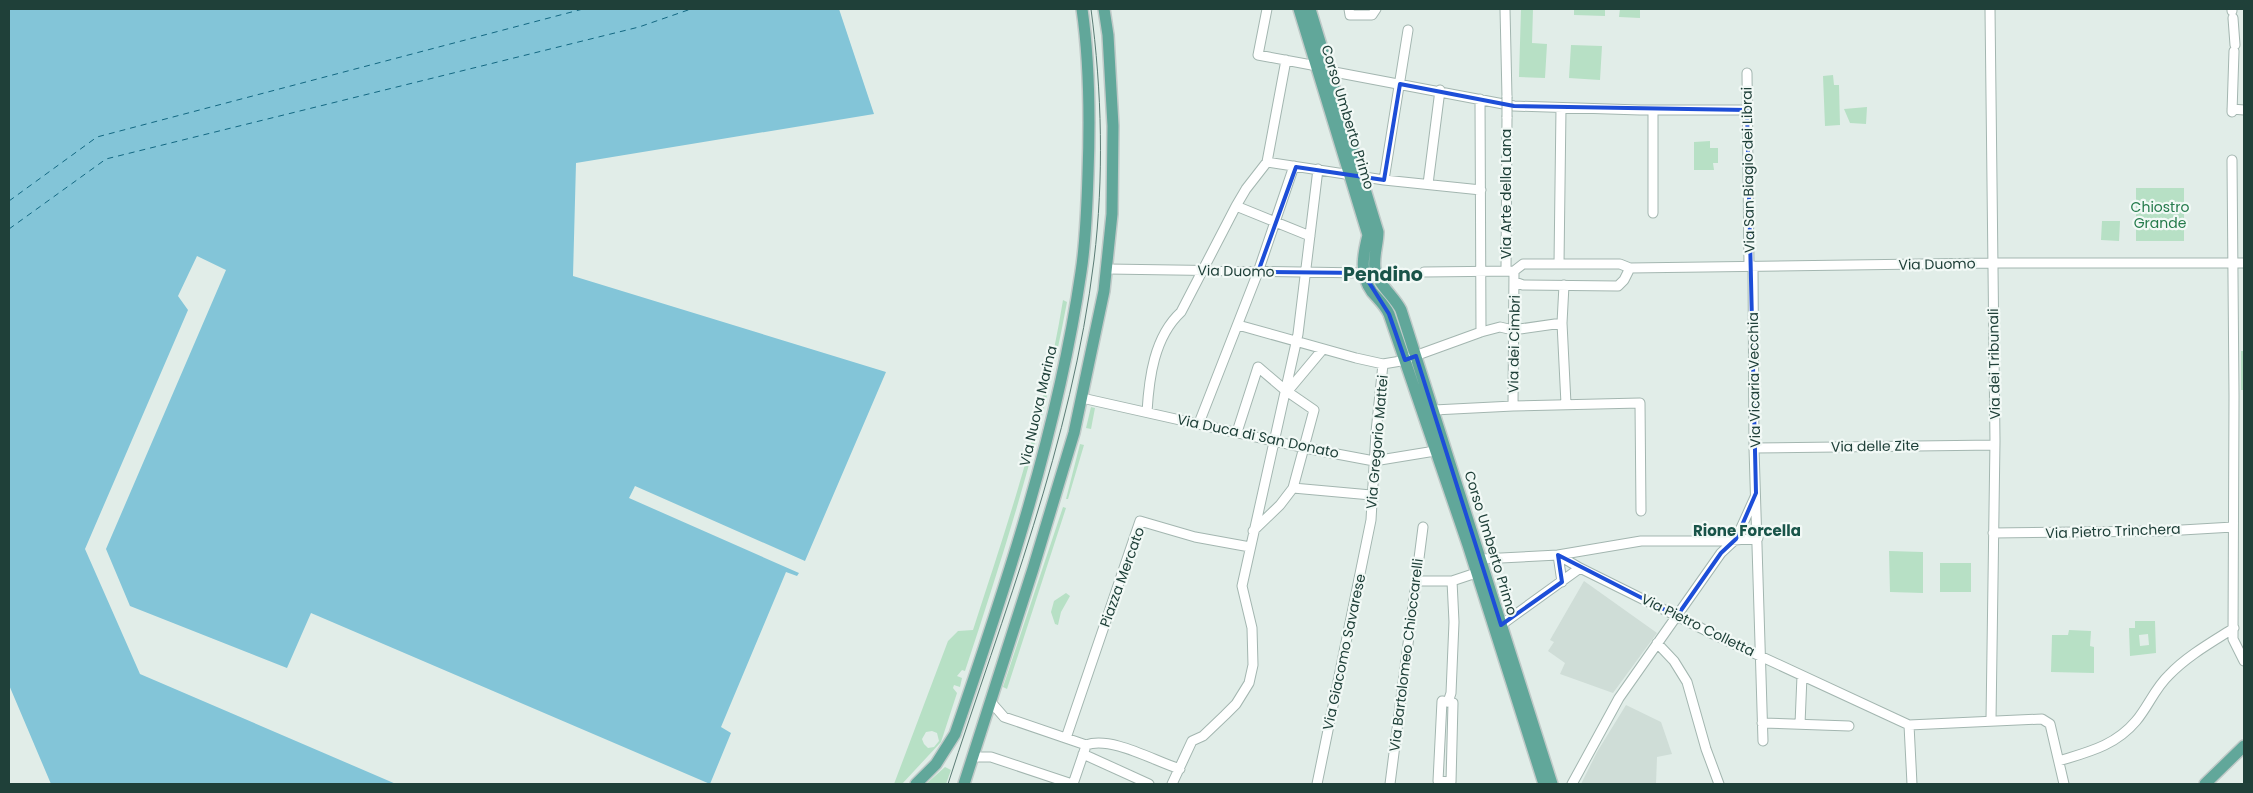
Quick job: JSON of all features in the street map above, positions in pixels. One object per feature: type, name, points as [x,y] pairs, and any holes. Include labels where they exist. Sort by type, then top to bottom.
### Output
[{"type":"main road","name":"Via Nuova Marina","points":[[916,784],[936,764],[955,734],[1031,502],[1060,386],[1082,272],[1086,217],[1090,99],[1088,59],[1082,9]]},
{"type":"main road","points":[[964,784],[1033,569],[1074,433],[1108,269],[1112,214],[1113,126],[1108,35],[1104,9]]},
{"type":"main road","name":"Corso Umberto Primo","points":[[1299,9],[1355,174]]},
{"type":"main road","name":"Corso Umberto Primo","points":[[1310,9],[1329,71],[1355,174],[1373,234],[1375,269],[1381,283],[1396,300],[1401,310],[1411,358],[1435,451],[1544,784]]},
{"type":"main road","points":[[1363,273],[1363,261],[1373,234]]},
{"type":"main road","name":"Corso Umberto Primo","points":[[1363,273],[1372,290],[1389,314],[1434,410],[1552,784]]},
{"type":"main road","points":[[2205,784],[2244,746]]},
{"type":"street","points":[[1267,9],[1258,55],[1317,66]]},
{"type":"street","name":"Via Arte della Lana","points":[[1505,9],[1504,100],[1507,117],[1510,271]]},
{"type":"street","name":"Via dei Tribunali","points":[[1990,9],[1995,445],[1991,720]]},
{"type":"street","points":[[1349,12],[1374,12]]},
{"type":"street","points":[[2233,12],[2235,48],[2232,111],[2244,110]]},
{"type":"street","points":[[1384,180],[1408,30]]},
{"type":"street","points":[[1147,412],[1148,386],[1152,366],[1162,340],[1181,312],[1246,189],[1267,162],[1286,60]]},
{"type":"street","points":[[1329,71],[1440,90],[1480,99],[1504,100],[1514,106],[1669,111],[1747,110]]},
{"type":"street","name":"Via San Biagio dei Librai","points":[[1747,73],[1751,266]]},
{"type":"street","points":[[1428,184],[1440,90]]},
{"type":"street","points":[[1480,99],[1481,332]]},
{"type":"street","points":[[1559,264],[1560,108]]},
{"type":"street","points":[[1652,110],[1653,213]]},
{"type":"street","points":[[2232,160],[2234,396],[2233,639],[2244,661]]},
{"type":"street","points":[[1267,162],[1355,174],[1384,180],[1481,190]]},
{"type":"street","points":[[1199,423],[1258,272],[1294,166]]},
{"type":"street","points":[[1172,784],[1192,741],[1203,736],[1236,704],[1249,683],[1253,665],[1252,628],[1242,586],[1296,341],[1318,169]]},
{"type":"street","points":[[1236,206],[1310,236]]},
{"type":"street","name":"Via Duomo","points":[[1424,272],[1510,271],[1523,264],[1620,264],[1630,268],[1993,263],[2244,263]]},
{"type":"street","name":"Via Vicaria Vecchia","points":[[1751,266],[1754,448],[1763,741]]},
{"type":"street","points":[[1510,271],[1515,282],[1523,285],[1618,286],[1624,280],[1630,268]]},
{"type":"street","name":"Via Duomo","points":[[1108,269],[1363,273]]},
{"type":"street","name":"Via dei Cimbri","points":[[1513,406],[1515,282]]},
{"type":"street","points":[[1564,285],[1562,323],[1566,404]]},
{"type":"street","points":[[1238,326],[1383,364],[1411,358],[1481,332],[1500,327],[1513,330],[1562,323]]},
{"type":"street","points":[[1286,391],[1325,349]]},
{"type":"street","name":"Via Gregorio Mattei","points":[[1371,520],[1371,496],[1383,364]]},
{"type":"street","points":[[1237,432],[1258,366],[1286,391],[1314,410],[1293,488],[1253,532]]},
{"type":"street","name":"Via Duca di San Donato","points":[[1082,398],[1304,448],[1374,460],[1435,451]]},
{"type":"street","points":[[1434,410],[1566,404],[1640,403],[1642,447],[1641,510]]},
{"type":"street","name":"Via delle Zite","points":[[1754,448],[1995,445]]},
{"type":"street","points":[[1293,488],[1371,496]]},
{"type":"street","points":[[1572,784],[1619,698],[1721,553],[1736,539],[1756,493]]},
{"type":"street","name":"Via Giacomo Savarese","points":[[1317,784],[1371,520]]},
{"type":"street","name":"Piazza Mercato","points":[[1066,738],[1140,521],[1195,537],[1250,547]]},
{"type":"street","name":"Via Bartolomeo Chioccarelli","points":[[1390,784],[1422,526]]},
{"type":"street","name":"Via Pietro Trinchera","points":[[1993,533],[2165,531],[2234,527]]},
{"type":"street","points":[[1481,559],[1558,555],[1641,541],[1724,541],[1758,538]]},
{"type":"street","points":[[1558,555],[1562,582]]},
{"type":"street","name":"Via Pietro Colletta","points":[[1558,555],[1580,568],[1677,616],[1909,725]]},
{"type":"street","points":[[1501,625],[1580,568]]},
{"type":"street","points":[[1416,581],[1452,581],[1476,574]]},
{"type":"street","points":[[1448,702],[1451,693],[1454,622],[1452,581]]},
{"type":"street","points":[[2059,761],[2096,750],[2113,742],[2136,722],[2157,688],[2169,675],[2195,653],[2234,628]]},
{"type":"street","points":[[1657,643],[1674,661],[1687,682],[1706,749],[1719,784]]},
{"type":"street","points":[[1800,724],[1802,676]]},
{"type":"street","points":[[1442,701],[1454,703],[1452,782],[1437,783],[1442,701]]},
{"type":"street","points":[[990,702],[1004,717],[1086,745],[1098,742],[1115,745],[1180,769]]},
{"type":"street","points":[[1912,784],[1909,725],[2042,719],[2050,724],[2064,784]]},
{"type":"street","points":[[1762,723],[1849,726]]},
{"type":"street","points":[[973,757],[991,757],[1072,784],[1086,745]]},
{"type":"street","points":[[1083,754],[1149,784]]},
{"type":"highlighted area","points":[[1400,84],[1514,106],[1747,110],[1756,493],[1736,539],[1721,553],[1677,616],[1558,555],[1562,582],[1501,625],[1416,356],[1405,360],[1389,314],[1363,273],[1258,272],[1296,167],[1384,180]]},
{"type":"shaded area","points":[[1584,581],[1657,633],[1613,693],[1560,674],[1565,663],[1548,651],[1554,642],[1550,640]]},
{"type":"shaded area","points":[[1626,705],[1661,722],[1672,754],[1657,757],[1656,784],[1581,784],[1597,752]]},
{"type":"green space","points":[[1521,9],[1533,9],[1532,43],[1547,44],[1545,78],[1519,77]]},
{"type":"green space","points":[[1574,9],[1605,9],[1605,16],[1574,15]]},
{"type":"green space","points":[[1620,9],[1640,9],[1640,18],[1619,17]]},
{"type":"green space","points":[[1571,45],[1602,46],[1600,80],[1569,78]]},
{"type":"green space","points":[[1833,75],[1834,85],[1839,85],[1840,125],[1825,126],[1823,76]]},
{"type":"green space","points":[[1867,107],[1866,124],[1850,123],[1844,109]]},
{"type":"green space","points":[[1710,141],[1710,148],[1718,148],[1718,163],[1713,163],[1714,170],[1694,170],[1694,142]]},
{"type":"green space","name":"Chiostro Grande","points":[[2136,188],[2184,188],[2184,241],[2136,241]]},
{"type":"green space","points":[[2102,221],[2120,221],[2119,241],[2101,240]]},
{"type":"green space","points":[[1063,300],[1067,302],[1058,349],[1035,442],[995,580],[965,671],[962,670],[957,676],[962,678],[960,687],[954,685],[953,688],[957,693],[941,742],[902,784],[894,784],[948,641],[958,631],[973,630],[1036,426]],"holes":[[[932,731],[937,733],[939,741],[934,747],[928,748],[922,739],[926,732]]]},
{"type":"green space","points":[[2241,351],[2244,351],[2244,390],[2241,390]]},
{"type":"green space","points":[[1091,407],[1095,408],[1091,429],[1086,428]]},
{"type":"green space","points":[[1080,444],[1084,445],[1068,499],[1066,499]]},
{"type":"green space","points":[[1063,507],[1066,508],[1007,689],[1003,687]]},
{"type":"green space","points":[[1889,551],[1923,552],[1923,593],[1890,592]]},
{"type":"green space","points":[[1940,563],[1971,563],[1971,592],[1940,592]]},
{"type":"green space","points":[[1066,593],[1070,596],[1061,612],[1058,625],[1055,624],[1051,612],[1054,601]]},
{"type":"green space","points":[[2135,621],[2155,621],[2156,653],[2130,656],[2129,628],[2135,628]],"holes":[[[2148,634],[2149,645],[2140,646],[2139,635]]]},
{"type":"green space","points":[[2069,630],[2091,631],[2090,646],[2094,647],[2094,673],[2051,672],[2052,635],[2068,635]]},
{"type":"green space","points":[[945,767],[951,770],[946,784],[926,784]]},
{"type":"water","points":[[9,9],[839,9],[874,114],[576,163],[573,276],[886,372],[805,561],[635,486],[629,498],[799,573],[797,576],[786,572],[721,727],[731,733],[710,784],[311,613],[287,668],[130,606],[106,549],[226,270],[197,256],[178,296],[188,310],[85,549],[140,674],[396,784],[51,784],[9,685]]},
{"type":"ferry route","points":[[9,201],[97,137],[583,9]]},
{"type":"ferry route","points":[[9,229],[106,159],[639,27],[691,9]]},
{"type":"tram line","points":[[948,784],[1013,591],[1053,460],[1070,394],[1084,327],[1094,260],[1100,166],[1098,71],[1091,9]]},
{"type":"district","name":"Pendino","points":[[1383,274]]},
{"type":"district","name":"Rione Forcella","points":[[1747,531]]}]
